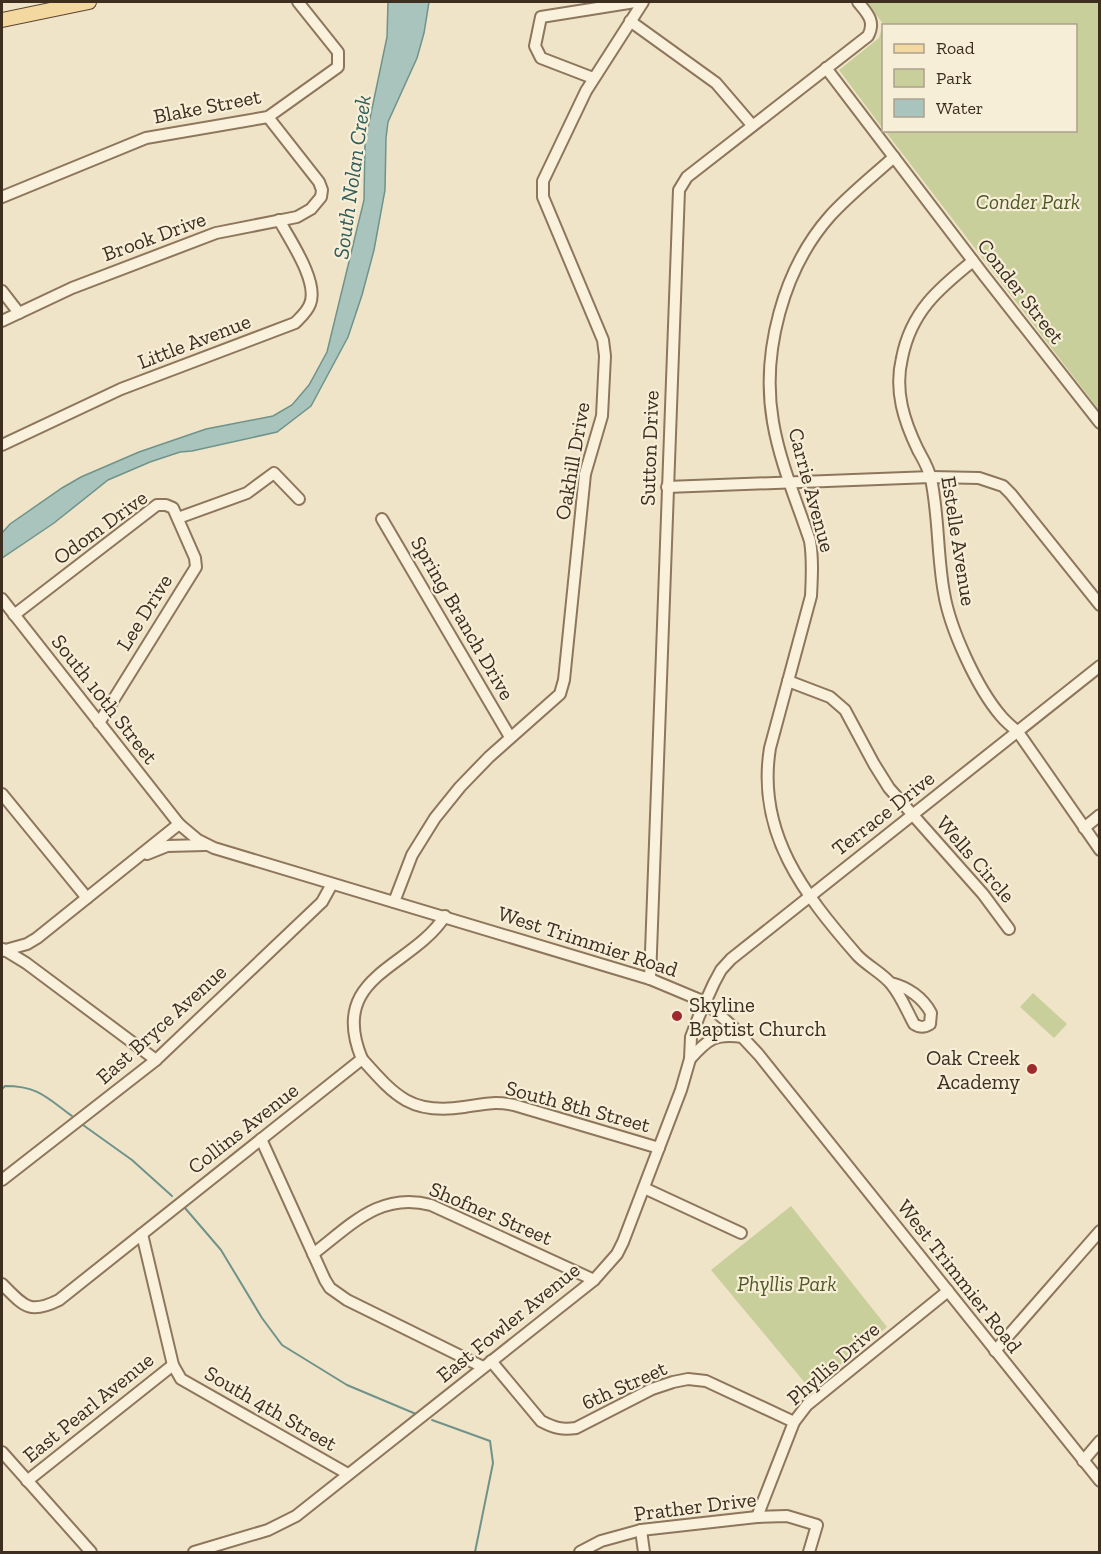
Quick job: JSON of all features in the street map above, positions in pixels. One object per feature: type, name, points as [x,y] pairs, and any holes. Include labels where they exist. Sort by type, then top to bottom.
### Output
[{"type":"main road","points":[[2,20],[89,2]]},
{"type":"street","name":"Blake Street","points":[[2,197],[147,138],[268,117],[338,67],[338,52],[298,2]]},
{"type":"street","points":[[593,78],[542,58],[536,46],[541,17],[635,2]]},
{"type":"street","name":"Oakhill Drive","points":[[394,902],[412,855],[433,820],[460,787],[510,737],[560,694],[564,680],[585,474],[602,416],[605,356],[603,340],[543,197],[542,189],[543,181],[593,78],[643,2]]},
{"type":"street","name":"Sutton Drive","points":[[650,979],[679,190],[687,177],[868,36],[872,28],[872,21],[858,2]]},
{"type":"street","points":[[630,21],[716,82],[752,125]]},
{"type":"street","name":"Conder Street","points":[[826,68],[1100,423]]},
{"type":"street","name":"Brook Drive","points":[[2,321],[72,288],[216,233],[297,217],[310,209],[321,197],[322,190],[319,182],[268,117]]},
{"type":"street","name":"Carrie Avenue","points":[[891,983],[859,957],[810,895],[781,847],[774,830],[767,767],[770,748],[811,596],[812,578],[810,541],[779,445],[771,405],[772,354],[776,328],[783,300],[793,276],[829,217],[894,157]]},
{"type":"street","name":"Little Avenue","points":[[2,445],[122,389],[295,323],[311,302],[311,290],[305,269],[279,220]]},
{"type":"street","name":"Estelle Avenue","points":[[973,261],[939,288],[924,306],[912,327],[902,358],[899,387],[903,413],[931,477],[944,594],[957,637],[985,693],[1001,716],[1018,732],[1100,850]]},
{"type":"street","points":[[2,291],[19,312]]},
{"type":"street","name":"Odom Drive","points":[[15,615],[157,505],[173,508],[178,518],[247,493],[274,473],[299,499]]},
{"type":"street","points":[[667,487],[931,477],[979,478],[1003,486],[1100,605]]},
{"type":"street","name":"Lee Drive","points":[[99,723],[196,567],[195,558],[178,518]]},
{"type":"street","name":"Spring Branch Drive","points":[[382,519],[510,737]]},
{"type":"street","name":"South 10th Street","points":[[2,599],[179,824]]},
{"type":"street","name":"Terrace Drive","points":[[705,1002],[721,970],[731,959],[1100,666]]},
{"type":"street","name":"Wells Circle","points":[[788,681],[830,697],[845,710],[889,788],[983,894],[1009,929]]},
{"type":"street","points":[[2,794],[87,898]]},
{"type":"street","points":[[1084,828],[1100,815]]},
{"type":"street","points":[[3,950],[27,944],[37,938],[179,824]]},
{"type":"street","name":"West Trimmier Road","points":[[179,824],[190,835],[206,845],[650,979],[705,1002],[744,1037],[1100,1481]]},
{"type":"street","points":[[133,860],[167,846],[206,845]]},
{"type":"street","name":"East Bryce Avenue","points":[[2,1180],[156,1060],[322,902],[332,884]]},
{"type":"street","points":[[362,1059],[358,1049],[354,1017],[360,996],[367,985],[438,927],[445,916]]},
{"type":"street","points":[[3,950],[156,1060]]},
{"type":"street","name":"East Fowler Avenue","points":[[194,1552],[268,1530],[296,1516],[594,1280],[617,1254],[623,1242],[681,1090],[690,1059],[691,1038],[705,1002]]},
{"type":"street","points":[[690,1059],[705,1042],[714,1038],[724,1035],[744,1037]]},
{"type":"street","name":"Collins Avenue","points":[[2,1284],[23,1305],[31,1308],[49,1305],[59,1300],[362,1059]]},
{"type":"street","name":"South 8th Street","points":[[362,1059],[392,1091],[411,1104],[446,1110],[496,1102],[505,1103],[659,1148]]},
{"type":"street","points":[[261,1138],[325,1280],[337,1294],[487,1364]]},
{"type":"street","points":[[644,1188],[741,1233]]},
{"type":"street","name":"Shofner Street","points":[[313,1254],[374,1208],[387,1203],[417,1201],[431,1205],[594,1280]]},
{"type":"street","points":[[994,1351],[1100,1231]]},
{"type":"street","points":[[142,1234],[173,1365]]},
{"type":"street","name":"Phyllis Drive","points":[[758,1517],[795,1422],[807,1405],[948,1291]]},
{"type":"street","name":"6th Street","points":[[487,1364],[541,1421],[563,1430],[576,1428],[652,1389],[688,1379],[706,1381],[795,1422]]},
{"type":"street","name":"South 4th Street","points":[[173,1365],[181,1379],[348,1474]]},
{"type":"street","name":"East Pearl Avenue","points":[[27,1481],[173,1365]]},
{"type":"street","points":[[1083,1461],[1100,1441]]},
{"type":"street","points":[[4,1459],[91,1552]]},
{"type":"street","name":"Prather Drive","points":[[580,1552],[601,1541],[641,1530],[787,1516],[817,1526],[809,1552]]},
{"type":"street","points":[[641,1530],[644,1552]]},
{"type":"green space","name":"Conder Park","points":[[867,2],[1099,2],[1099,410],[886,132],[1077,132],[1077,24],[883,24]]},
{"type":"green space","name":"Conder Park","points":[[882,28],[882,128],[839,70],[879,38]]},
{"type":"green space","points":[[1033,993],[1067,1024],[1054,1038],[1020,1007]]},
{"type":"green space","name":"Phyllis Park","points":[[791,1206],[887,1327],[810,1389],[711,1270]]},
{"type":"water","points":[[388,2],[429,2],[424,33],[417,58],[388,122],[385,190],[374,250],[362,295],[348,337],[311,406],[277,432],[180,452],[108,480],[54,523],[2,558],[2,533],[10,524],[81,477],[139,452],[206,429],[273,416],[292,405],[309,385],[327,352],[364,200],[365,142],[387,37]]},
{"type":"waterway","points":[[2,1089],[5,1086],[34,1090],[72,1116]]},
{"type":"waterway","points":[[83,1125],[132,1160],[172,1196]]},
{"type":"waterway","points":[[185,1208],[221,1250],[262,1318],[282,1345],[347,1385],[416,1414]]},
{"type":"waterway","points":[[432,1420],[490,1441],[493,1463],[475,1552]]},
{"type":"place","name":"Skyline Baptist Church","points":[[677,1016]]},
{"type":"place","name":"Oak Creek Academy","points":[[1032,1069]]},
{"type":"water label","name":"South Nolan Creek","points":[[352,177]]}]
